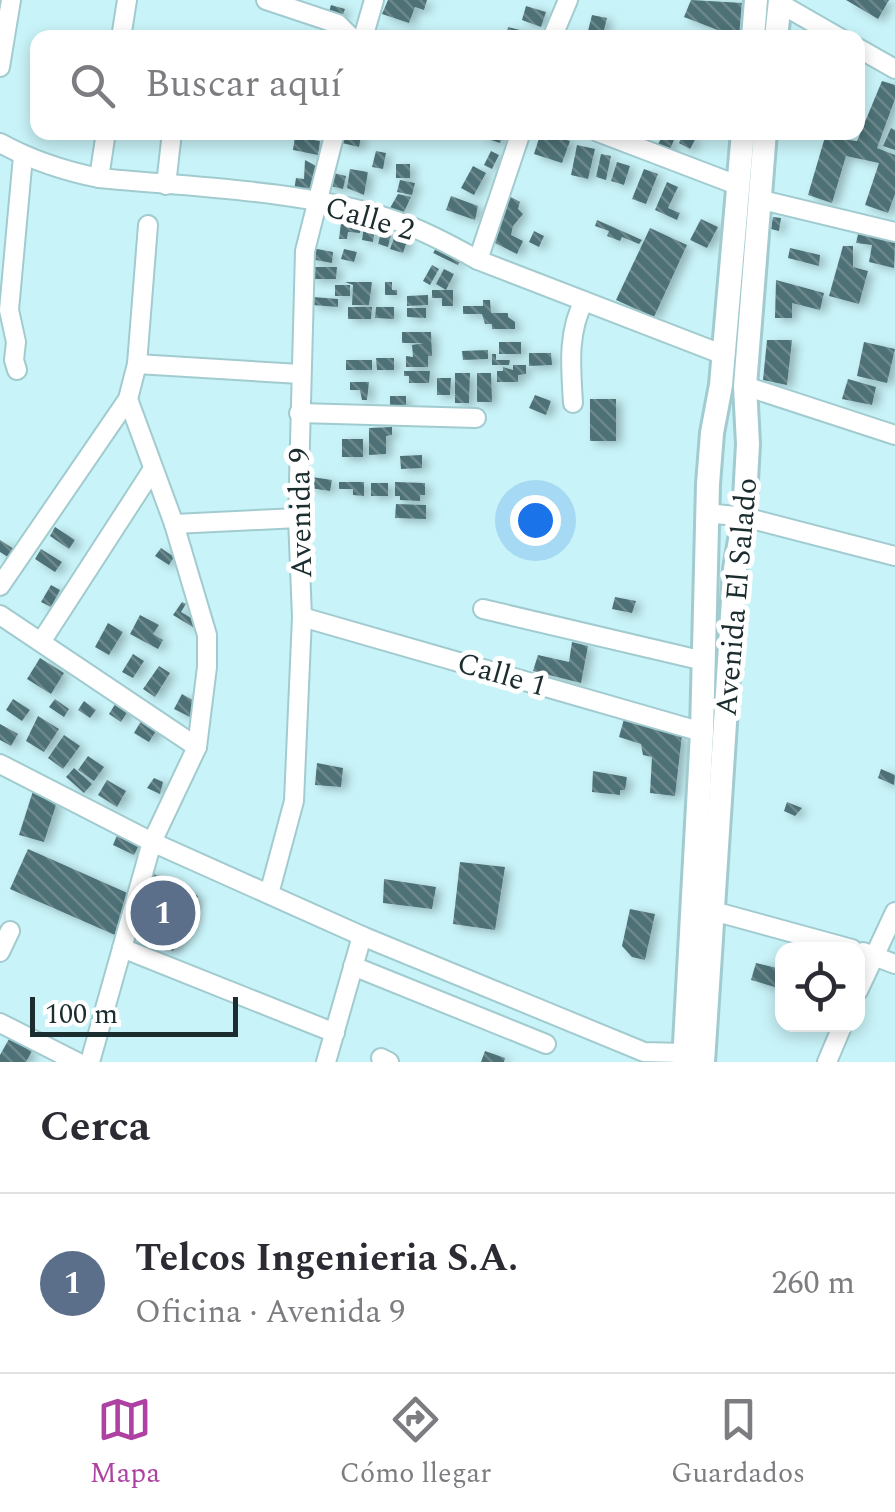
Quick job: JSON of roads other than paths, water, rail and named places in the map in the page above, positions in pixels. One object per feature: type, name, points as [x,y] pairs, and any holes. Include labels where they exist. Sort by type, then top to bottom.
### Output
[{"type":"main road","points":[[756,30],[772,1]]},
{"type":"main road","points":[[772,1],[775,30]]},
{"type":"main road","name":"Avenida El Salado","points":[[691,1059],[712,432],[724,355],[742,140]]},
{"type":"main road","name":"Avenida El Salado","points":[[691,1059],[713,911],[736,569],[744,517],[748,444],[745,386],[765,140]]},
{"type":"street","points":[[0,67],[11,0]]},
{"type":"street","points":[[122,30],[127,0]]},
{"type":"street","points":[[266,0],[338,24],[344,30]]},
{"type":"street","points":[[365,30],[374,0]]},
{"type":"street","points":[[555,30],[568,0]]},
{"type":"street","points":[[772,1],[825,30]]},
{"type":"street","points":[[865,52],[895,69]]},
{"type":"street","points":[[99,178],[105,140]]},
{"type":"street","points":[[166,185],[171,140]]},
{"type":"street","name":"Avenida 9","points":[[269,894],[294,801],[302,617],[298,518],[305,251],[333,140]]},
{"type":"street","points":[[478,260],[518,140]]},
{"type":"street","points":[[619,140],[737,185]]},
{"type":"street","name":"Calle 2","points":[[0,143],[23,156],[99,178],[316,201],[388,218],[478,260],[724,355]]},
{"type":"street","points":[[16,370],[16,342],[9,310],[23,156]]},
{"type":"street","points":[[758,199],[895,232]]},
{"type":"street","points":[[0,586],[128,400],[137,364],[148,225]]},
{"type":"street","points":[[573,403],[570,344],[584,301]]},
{"type":"street","points":[[137,364],[300,374]]},
{"type":"street","points":[[745,386],[895,435]]},
{"type":"street","points":[[90,1062],[152,842],[197,747],[207,668],[207,635],[174,524],[128,400]]},
{"type":"street","points":[[299,414],[476,418]]},
{"type":"street","points":[[41,642],[153,469]]},
{"type":"street","points":[[708,513],[744,517],[895,556]]},
{"type":"street","points":[[174,524],[298,518]]},
{"type":"street","points":[[483,609],[704,662]]},
{"type":"street","points":[[0,615],[197,747]]},
{"type":"street","name":"Calle 1","points":[[302,617],[702,732]]},
{"type":"street","points":[[0,764],[152,842],[642,1057],[691,1059]]},
{"type":"street","points":[[713,911],[825,942]]},
{"type":"street","points":[[865,947],[895,912]]},
{"type":"street","points":[[0,952],[10,930]]},
{"type":"street","points":[[326,1062],[362,936]]},
{"type":"street","points":[[122,948],[335,1033]]},
{"type":"street","points":[[865,953],[895,964]]},
{"type":"street","points":[[354,966],[546,1044]]},
{"type":"street","points":[[0,1022],[78,1062]]},
{"type":"street","points":[[827,1062],[840,1032]]},
{"type":"place","name":"Telcos Ingenieria S.A.","points":[[163,913]]}]
